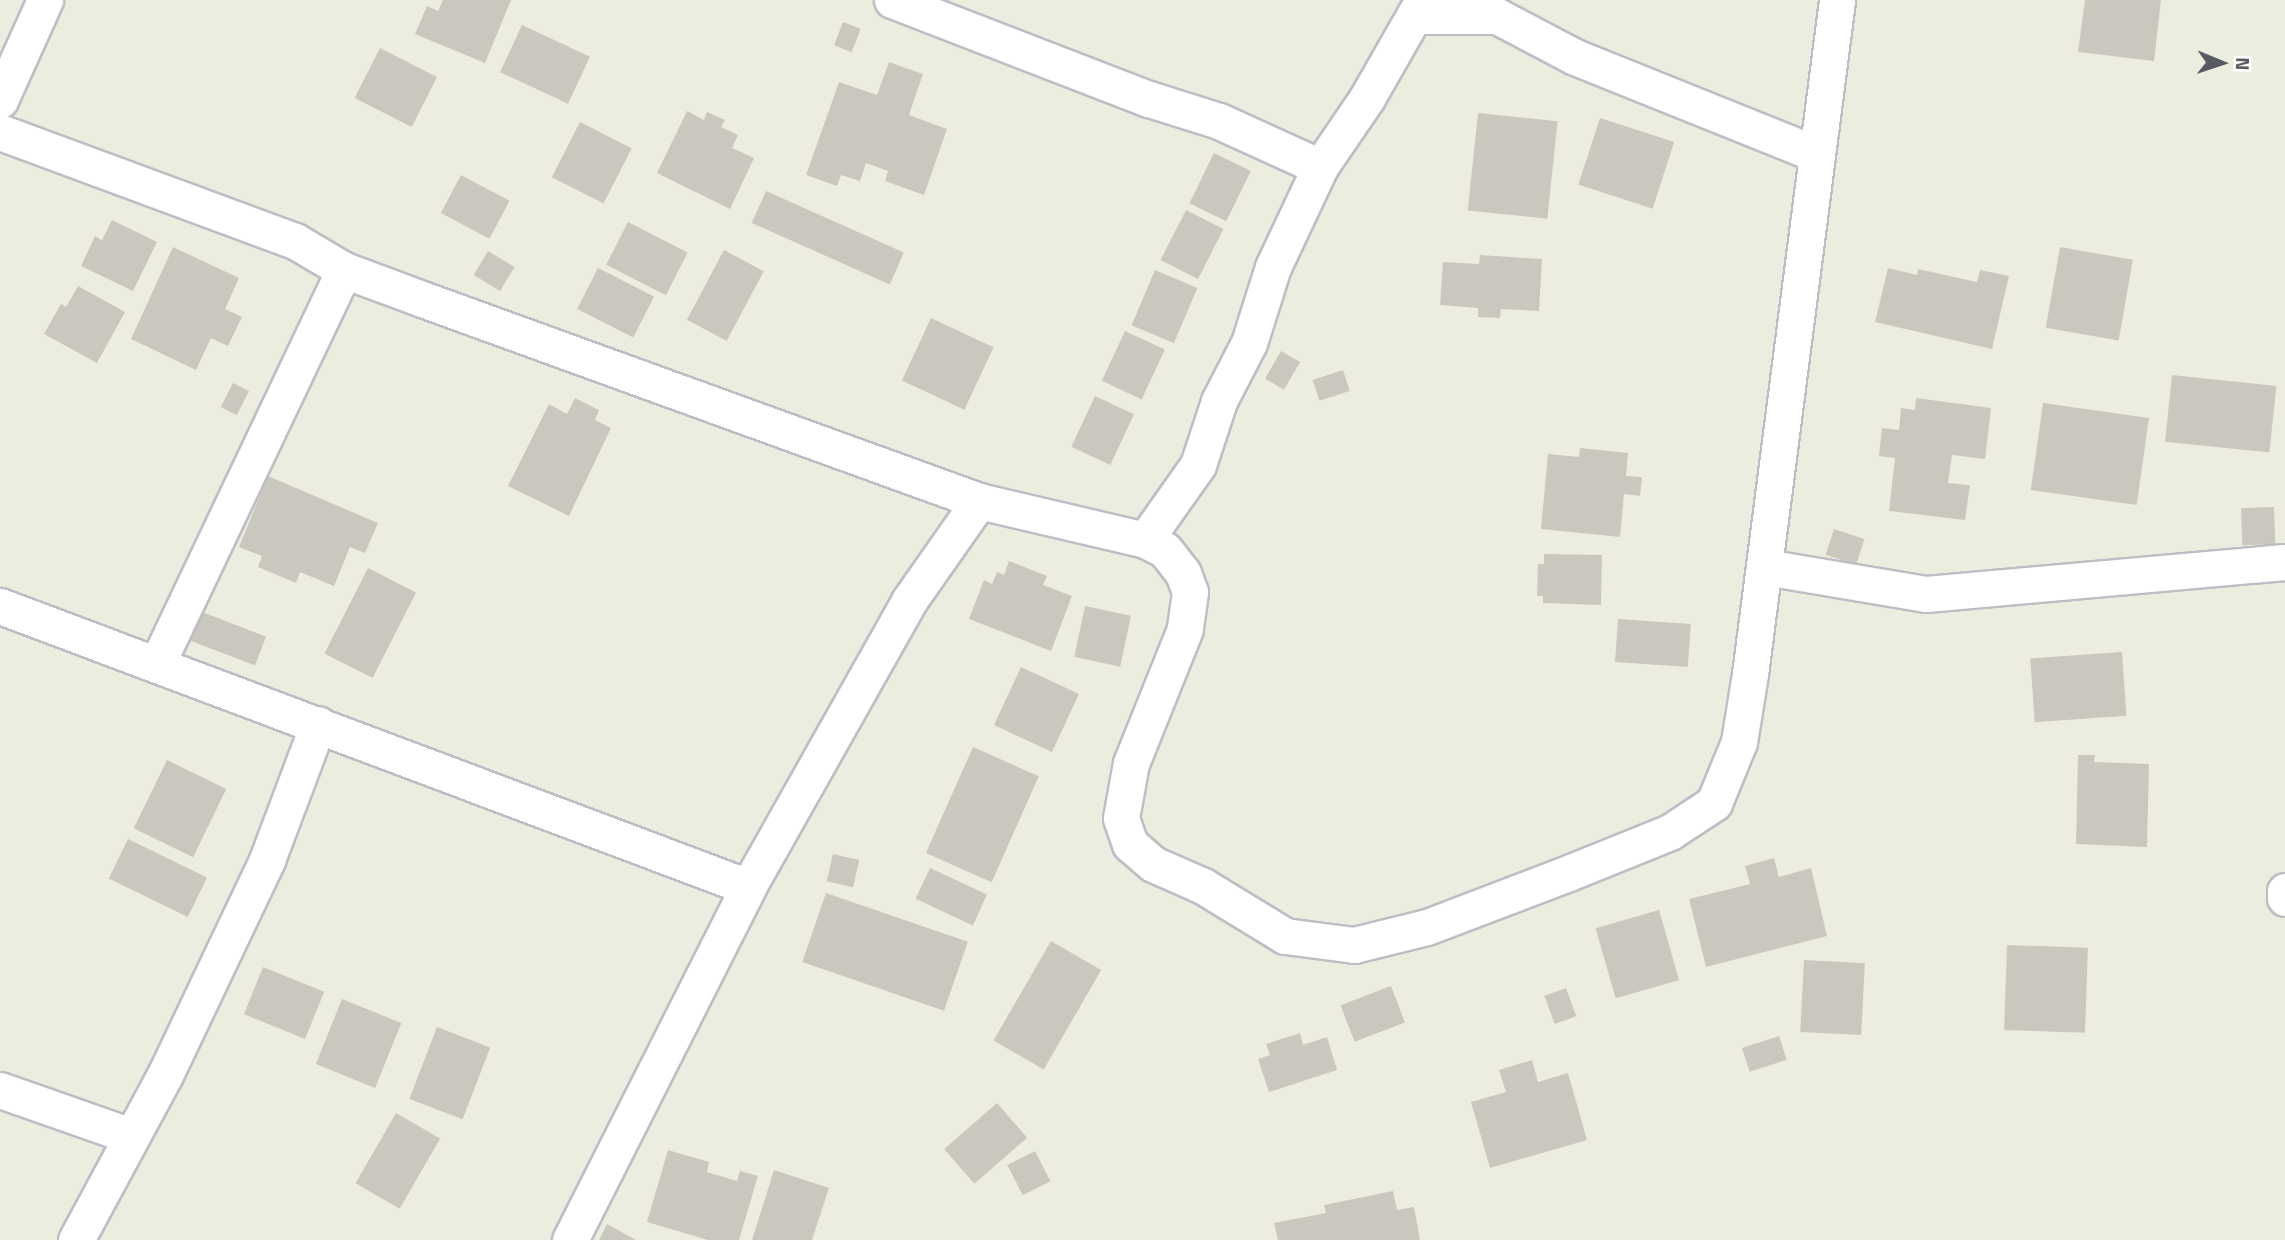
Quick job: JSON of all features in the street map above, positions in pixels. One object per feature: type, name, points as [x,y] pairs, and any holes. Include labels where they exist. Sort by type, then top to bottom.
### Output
[{"type":"street","points":[[0,100],[45,0]]},
{"type":"street","points":[[892,0],[929,7],[1149,99],[1219,121],[1320,167]]},
{"type":"street","points":[[0,132],[295,241],[344,270],[978,501],[1145,540],[1165,550],[1183,573],[1190,592],[1185,629],[1131,763],[1121,818],[1130,844],[1153,864],[1203,886],[1285,936],[1354,945],[1427,926],[1572,872],[1670,832],[1714,803],[1739,741],[1765,567],[1814,153],[1837,0]]},
{"type":"street","points":[[1145,540],[1198,465],[1219,401],[1249,343],[1273,267],[1320,167],[1367,98],[1418,8],[1497,16],[1575,58],[1814,153]]},
{"type":"street","points":[[157,664],[344,270]]},
{"type":"street","points":[[570,1240],[748,887],[909,601],[978,501]]},
{"type":"street","points":[[1765,567],[1926,594],[2285,562]]},
{"type":"street","points":[[0,606],[748,887]]},
{"type":"street","points":[[76,1240],[131,1136],[267,860],[318,724]]},
{"type":"street","points":[[2285,891],[2285,898]]},
{"type":"street","points":[[0,1090],[131,1136]]},
{"type":"building","points":[[443,0],[511,0],[485,63],[415,34],[427,6],[438,11]]},
{"type":"building","points":[[2085,0],[2161,0],[2154,61],[2078,52]]},
{"type":"building","points":[[843,22],[861,29],[852,52],[834,45]]},
{"type":"building","points":[[522,25],[590,57],[568,104],[500,72]]},
{"type":"building","points":[[380,48],[437,77],[412,127],[355,98]]},
{"type":"building","points":[[889,62],[923,74],[909,115],[947,129],[924,195],[885,181],[888,171],[866,163],[860,181],[841,175],[837,186],[806,175],[839,82],[877,95]]},
{"type":"building","points":[[687,111],[704,120],[707,112],[725,120],[721,127],[738,135],[732,148],[754,158],[730,209],[657,173]]},
{"type":"building","points":[[1478,113],[1558,121],[1547,219],[1468,210]]},
{"type":"building","points":[[1600,118],[1674,142],[1653,209],[1578,185]]},
{"type":"building","points":[[580,122],[632,148],[604,204],[552,177]]},
{"type":"building","points":[[1214,153],[1251,171],[1226,221],[1189,203]]},
{"type":"building","points":[[461,175],[510,201],[489,239],[441,213]]},
{"type":"building","points":[[766,191],[904,252],[890,284],[752,223]]},
{"type":"building","points":[[1186,210],[1223,229],[1198,279],[1161,260]]},
{"type":"building","points":[[112,220],[157,242],[133,291],[81,266],[95,236],[102,240]]},
{"type":"building","points":[[628,222],[688,252],[666,295],[606,265]]},
{"type":"building","points":[[173,247],[239,278],[225,309],[242,317],[228,346],[211,338],[196,370],[131,339]]},
{"type":"building","points":[[2060,247],[2133,260],[2119,341],[2046,328]]},
{"type":"building","points":[[724,250],[764,271],[727,341],[687,320]]},
{"type":"building","points":[[488,251],[515,267],[500,291],[474,275]]},
{"type":"building","points":[[1480,255],[1542,259],[1539,311],[1501,309],[1500,318],[1478,317],[1478,308],[1440,305],[1443,262],[1479,264]]},
{"type":"building","points":[[598,268],[654,297],[633,338],[577,309]]},
{"type":"building","points":[[1888,268],[1917,275],[1918,269],[1977,282],[1980,270],[2009,276],[1992,349],[1875,322]]},
{"type":"building","points":[[1155,270],[1197,288],[1174,343],[1132,325]]},
{"type":"building","points":[[78,286],[125,312],[97,363],[44,334],[61,304],[66,307]]},
{"type":"building","points":[[931,318],[994,347],[964,410],[902,381]]},
{"type":"building","points":[[1125,331],[1165,350],[1142,399],[1102,381]]},
{"type":"building","points":[[1281,351],[1300,362],[1284,390],[1265,379]]},
{"type":"building","points":[[1343,370],[1350,391],[1319,401],[1313,380]]},
{"type":"building","points":[[2172,375],[2276,386],[2269,453],[2165,442]]},
{"type":"building","points":[[233,383],[249,391],[237,415],[221,407]]},
{"type":"building","points":[[1095,396],[1134,414],[1110,465],[1071,447]]},
{"type":"building","points":[[575,398],[599,410],[595,420],[611,428],[569,516],[508,486],[549,404],[567,414]]},
{"type":"building","points":[[1916,398],[1991,408],[1985,459],[1952,455],[1948,483],[1970,485],[1965,520],[1889,511],[1895,458],[1879,456],[1882,428],[1899,430],[1901,408],[1915,410]]},
{"type":"building","points":[[2043,403],[2149,418],[2137,505],[2031,490]]},
{"type":"building","points":[[1580,448],[1628,453],[1626,476],[1642,477],[1640,496],[1624,494],[1620,537],[1541,529],[1548,454],[1579,457]]},
{"type":"building","points":[[268,476],[378,523],[365,553],[350,547],[334,586],[300,572],[296,583],[258,567],[262,556],[239,547]]},
{"type":"building","points":[[2274,507],[2275,544],[2242,545],[2241,508]]},
{"type":"building","points":[[1834,529],[1864,539],[1856,565],[1826,555]]},
{"type":"building","points":[[1544,554],[1602,555],[1601,605],[1543,603],[1543,596],[1537,596],[1538,564],[1544,564]]},
{"type":"building","points":[[1009,561],[1047,576],[1043,585],[1072,596],[1051,651],[969,619],[984,580],[992,584],[997,572],[1004,575]]},
{"type":"building","points":[[368,568],[416,593],[373,678],[324,654]]},
{"type":"building","points":[[1085,606],[1131,616],[1120,667],[1074,657]]},
{"type":"building","points":[[197,610],[266,637],[255,665],[186,639]]},
{"type":"building","points":[[1618,619],[1691,624],[1688,667],[1615,662]]},
{"type":"building","points":[[2122,652],[2126,716],[2035,722],[2030,658]]},
{"type":"building","points":[[1021,667],[1079,694],[1052,752],[994,725]]},
{"type":"building","points":[[973,747],[1039,776],[992,882],[926,853]]},
{"type":"building","points":[[2078,755],[2095,755],[2094,762],[2149,764],[2147,847],[2076,844]]},
{"type":"building","points":[[167,760],[226,789],[193,857],[134,828]]},
{"type":"building","points":[[128,839],[207,878],[188,917],[109,879]]},
{"type":"building","points":[[833,854],[859,860],[853,887],[827,881]]},
{"type":"building","points":[[1774,858],[1779,877],[1811,868],[1827,936],[1706,967],[1689,899],[1750,884],[1745,866]]},
{"type":"building","points":[[930,868],[987,895],[973,925],[916,899]]},
{"type":"building","points":[[826,893],[968,942],[944,1011],[802,962]]},
{"type":"building","points":[[1659,910],[1679,980],[1616,998],[1596,928]]},
{"type":"building","points":[[1051,941],[1101,970],[1044,1070],[994,1041]]},
{"type":"building","points":[[2007,945],[2088,948],[2085,1033],[2004,1030]]},
{"type":"building","points":[[1804,960],[1865,963],[1861,1035],[1800,1032]]},
{"type":"building","points":[[263,967],[324,992],[305,1039],[244,1014]]},
{"type":"building","points":[[1391,986],[1405,1022],[1355,1042],[1341,1005]]},
{"type":"building","points":[[1566,988],[1576,1016],[1555,1024],[1544,996]]},
{"type":"building","points":[[342,999],[401,1023],[375,1088],[316,1064]]},
{"type":"building","points":[[437,1027],[490,1047],[463,1119],[409,1099]]},
{"type":"building","points":[[1300,1033],[1303,1045],[1327,1037],[1337,1070],[1269,1092],[1258,1059],[1270,1055],[1266,1044]]},
{"type":"building","points":[[1779,1036],[1787,1060],[1750,1072],[1742,1048]]},
{"type":"building","points":[[1532,1060],[1538,1082],[1568,1073],[1587,1140],[1490,1168],[1471,1102],[1506,1092],[1499,1070]]},
{"type":"building","points":[[997,1103],[1027,1138],[974,1184],[944,1149]]},
{"type":"building","points":[[396,1113],[440,1138],[400,1209],[356,1183]]},
{"type":"building","points":[[668,1150],[709,1162],[707,1172],[737,1181],[740,1171],[758,1176],[739,1240],[708,1240],[647,1222]]},
{"type":"building","points":[[1035,1151],[1050,1181],[1023,1195],[1007,1165]]},
{"type":"building","points":[[774,1170],[829,1188],[812,1240],[752,1240]]},
{"type":"building","points":[[1393,1191],[1397,1210],[1414,1207],[1420,1240],[1278,1240],[1274,1223],[1326,1213],[1324,1205]]},
{"type":"building","points":[[607,1224],[636,1240],[599,1240]]}]
